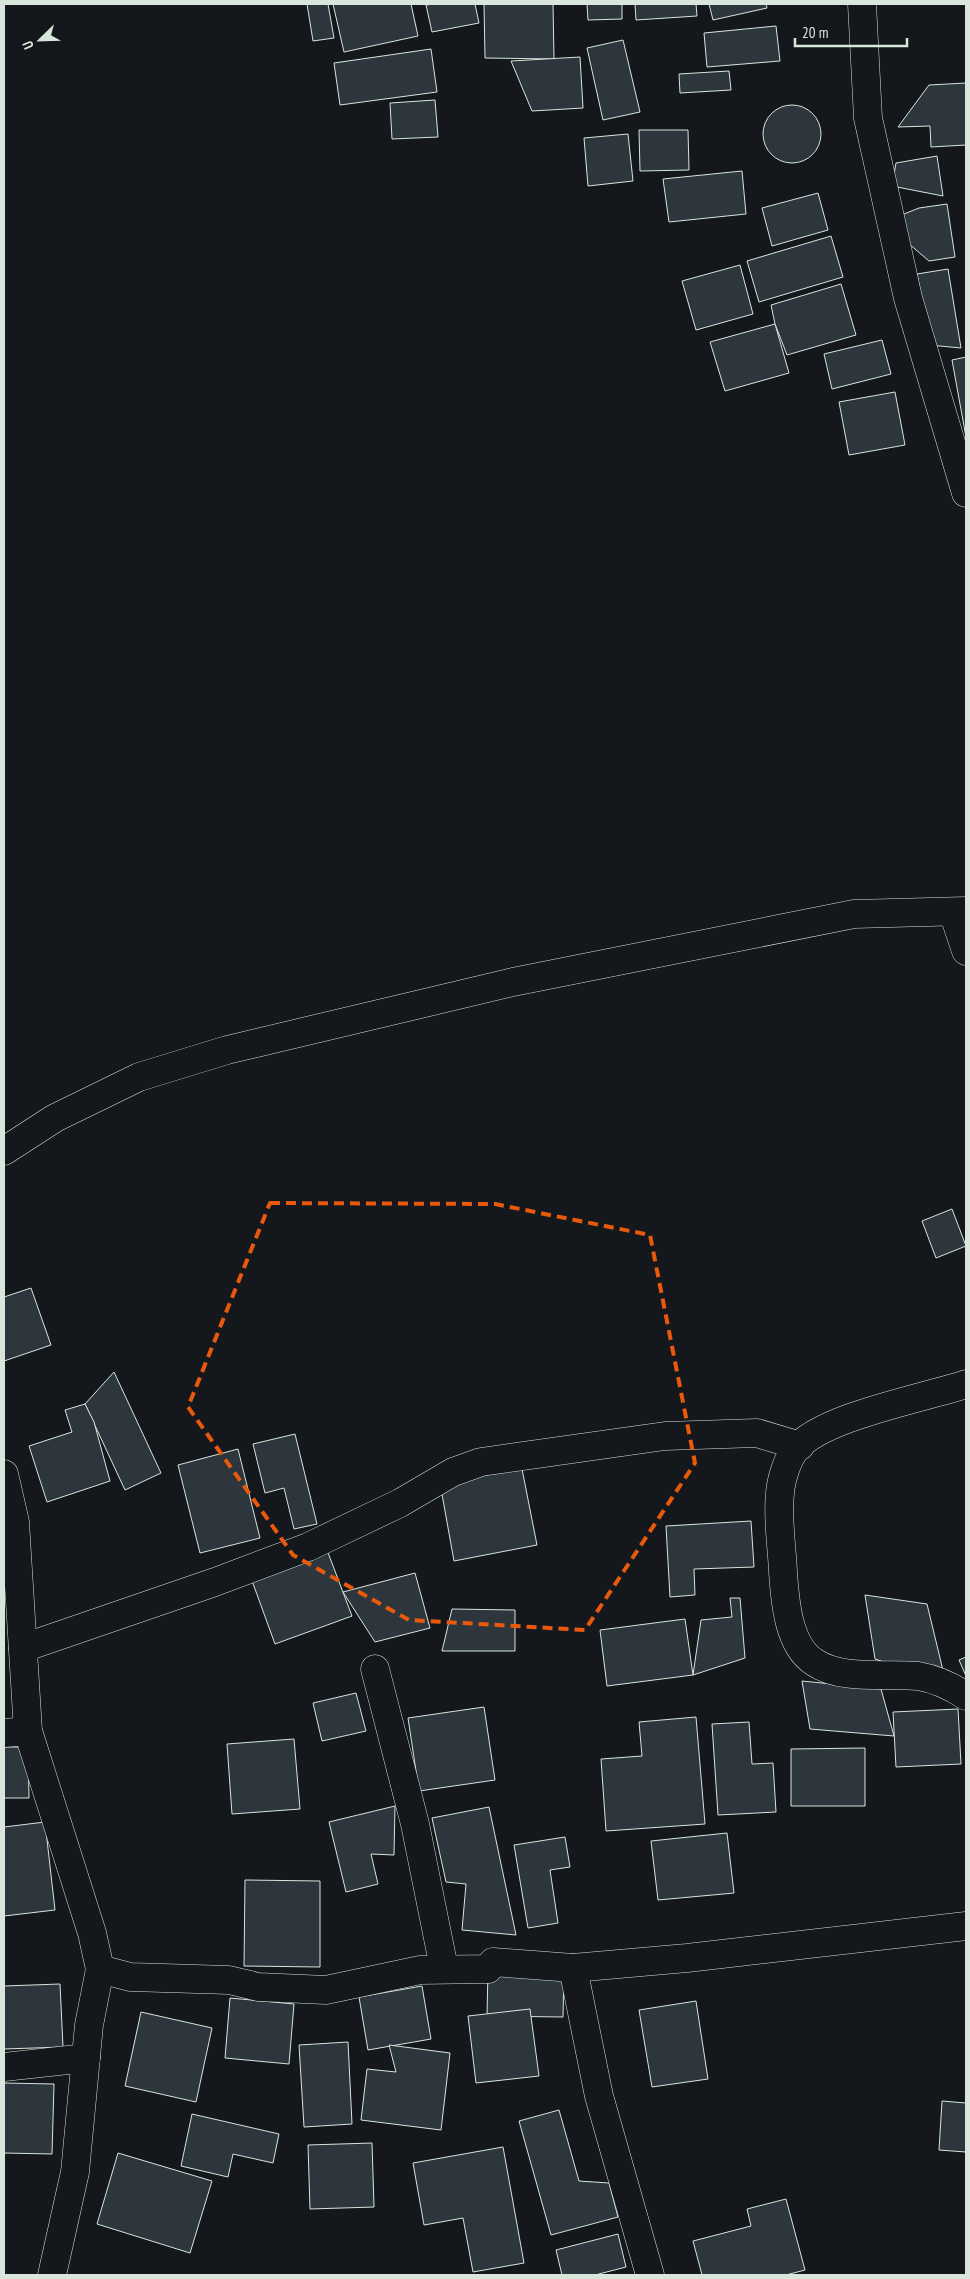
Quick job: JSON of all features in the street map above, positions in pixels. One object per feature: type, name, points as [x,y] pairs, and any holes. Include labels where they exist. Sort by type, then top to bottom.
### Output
[{"type":"street","points":[[862,4],[868,118],[908,298],[966,493]]},
{"type":"street","points":[[4,1151],[55,1118],[139,1077],[227,1050],[513,982],[854,914],[960,911],[966,951]]},
{"type":"street","points":[[966,1384],[824,1428],[795,1451],[784,1476],[780,1493],[784,1594],[795,1638],[803,1653],[815,1663],[851,1675],[918,1676],[946,1683],[966,1696]]},
{"type":"street","points":[[23,1648],[215,1582],[308,1547],[400,1503],[453,1472],[481,1462],[665,1436],[757,1433],[800,1446]]},
{"type":"street","points":[[4,1474],[15,1522],[23,1648],[16,1732],[92,1934],[100,1969],[89,2025],[75,2172],[52,2275]]},
{"type":"street","points":[[374,1669],[415,1824],[444,1968]]},
{"type":"street","points":[[100,1969],[130,1977],[229,1980],[258,1987],[326,1990],[420,1970],[444,1968],[488,1969],[493,1962],[573,1968],[687,1958],[966,1926]]},
{"type":"street","points":[[573,1968],[599,2096],[650,2275]]},
{"type":"street","points":[[4,2068],[86,2058]]},
{"type":"highlighted area","points":[[270,1203],[495,1204],[650,1235],[695,1463],[585,1630],[409,1620],[293,1555],[188,1407]]},
{"type":"building","points":[[307,4],[328,4],[334,38],[313,41]]},
{"type":"building","points":[[333,4],[411,4],[418,36],[344,52]]},
{"type":"building","points":[[475,4],[479,23],[432,32],[426,5]]},
{"type":"building","points":[[484,4],[553,4],[554,59],[485,58]]},
{"type":"building","points":[[587,4],[622,4],[622,19],[588,20]]},
{"type":"building","points":[[635,4],[696,4],[697,16],[636,20]]},
{"type":"building","points":[[709,4],[766,4],[767,8],[713,20]]},
{"type":"building","points":[[776,26],[780,61],[707,67],[704,33]]},
{"type":"building","points":[[623,40],[640,112],[603,120],[587,48]]},
{"type":"building","points":[[431,49],[437,92],[340,105],[334,63]]},
{"type":"building","points":[[580,57],[583,108],[532,111],[511,61]]},
{"type":"building","points":[[729,71],[731,90],[680,93],[679,74]]},
{"type":"building","points":[[966,83],[966,145],[931,147],[930,126],[898,127],[929,85]]},
{"type":"building","points":[[435,100],[438,137],[392,139],[390,103]]},
{"type":"building","points":[[792,105],[803,107],[816,118],[821,134],[819,145],[808,158],[792,163],[781,161],[768,150],[763,134],[765,123],[776,110]]},
{"type":"building","points":[[639,130],[688,130],[689,170],[640,171]]},
{"type":"building","points":[[628,134],[633,181],[588,186],[584,138]]},
{"type":"building","points":[[937,156],[943,196],[892,186],[896,163]]},
{"type":"building","points":[[742,171],[746,214],[669,222],[663,179]]},
{"type":"building","points":[[818,193],[828,230],[772,246],[762,208]]},
{"type":"building","points":[[947,204],[955,257],[929,261],[901,237],[894,218],[919,208]]},
{"type":"building","points":[[831,236],[843,277],[759,302],[747,261]]},
{"type":"building","points":[[740,265],[753,314],[696,330],[682,281]]},
{"type":"building","points":[[948,269],[961,348],[929,345],[917,274]]},
{"type":"building","points":[[841,284],[856,335],[787,355],[775,324],[771,305]]},
{"type":"building","points":[[775,324],[789,373],[725,391],[710,342]]},
{"type":"building","points":[[882,340],[891,374],[832,389],[824,354]]},
{"type":"building","points":[[966,357],[966,437],[952,360]]},
{"type":"building","points":[[895,392],[905,445],[849,455],[839,402]]},
{"type":"building","points":[[952,1209],[966,1246],[936,1258],[922,1221]]},
{"type":"building","points":[[31,1288],[51,1345],[4,1361],[4,1297]]},
{"type":"building","points":[[114,1372],[161,1473],[125,1490],[85,1404]]},
{"type":"building","points":[[85,1404],[94,1422],[110,1481],[47,1502],[29,1446],[72,1432],[65,1410]]},
{"type":"building","points":[[295,1434],[317,1524],[294,1529],[284,1488],[265,1493],[253,1444]]},
{"type":"building","points":[[238,1449],[260,1538],[200,1553],[178,1465]]},
{"type":"building","points":[[522,1469],[537,1545],[454,1561],[440,1483]]},
{"type":"building","points":[[751,1521],[754,1567],[694,1569],[695,1595],[670,1597],[666,1526]]},
{"type":"building","points":[[327,1550],[352,1616],[275,1644],[251,1578]]},
{"type":"building","points":[[415,1573],[430,1628],[375,1642],[343,1592]]},
{"type":"building","points":[[865,1595],[927,1604],[946,1683],[875,1659]]},
{"type":"building","points":[[730,1598],[740,1598],[745,1658],[693,1675],[701,1620],[732,1617]]},
{"type":"building","points":[[452,1609],[515,1610],[515,1651],[442,1651]]},
{"type":"building","points":[[685,1619],[693,1675],[607,1686],[600,1630]]},
{"type":"building","points":[[966,1657],[966,1676],[959,1660]]},
{"type":"building","points":[[802,1681],[881,1689],[894,1736],[810,1729]]},
{"type":"building","points":[[356,1693],[366,1731],[322,1741],[313,1703]]},
{"type":"building","points":[[484,1707],[495,1780],[419,1791],[408,1718]]},
{"type":"building","points":[[958,1709],[961,1764],[896,1767],[893,1712]]},
{"type":"building","points":[[696,1717],[705,1824],[606,1831],[601,1759],[642,1756],[639,1722]]},
{"type":"building","points":[[749,1722],[752,1764],[773,1763],[776,1812],[718,1815],[712,1724]]},
{"type":"building","points":[[294,1739],[300,1809],[232,1814],[227,1744]]},
{"type":"building","points":[[4,1747],[28,1747],[29,1798],[4,1798]]},
{"type":"building","points":[[865,1748],[865,1806],[791,1806],[791,1749]]},
{"type":"building","points":[[395,1806],[394,1855],[371,1854],[378,1884],[346,1892],[329,1822]]},
{"type":"building","points":[[489,1807],[516,1935],[462,1930],[466,1884],[446,1882],[432,1818]]},
{"type":"building","points":[[45,1822],[55,1910],[4,1916],[4,1827]]},
{"type":"building","points":[[727,1833],[734,1893],[658,1900],[651,1841]]},
{"type":"building","points":[[565,1837],[570,1867],[550,1870],[558,1923],[528,1928],[514,1845]]},
{"type":"building","points":[[245,1880],[320,1881],[320,1967],[244,1966]]},
{"type":"building","points":[[488,1969],[564,1970],[563,2017],[487,2016]]},
{"type":"building","points":[[60,1984],[63,2047],[4,2049],[4,1986]]},
{"type":"building","points":[[422,1986],[431,2039],[368,2050],[359,1997]]},
{"type":"building","points":[[230,1998],[294,2004],[289,2064],[225,2058]]},
{"type":"building","points":[[696,2001],[708,2079],[652,2087],[639,2010]]},
{"type":"building","points":[[530,2009],[539,2076],[476,2083],[468,2016]]},
{"type":"building","points":[[141,2012],[212,2028],[196,2102],[125,2086]]},
{"type":"building","points":[[348,2042],[352,2124],[304,2127],[299,2045]]},
{"type":"building","points":[[389,2045],[450,2053],[441,2130],[361,2120],[367,2069],[396,2072]]},
{"type":"building","points":[[4,2083],[54,2084],[52,2154],[4,2153]]},
{"type":"building","points":[[942,2101],[966,2103],[966,2152],[939,2150]]},
{"type":"building","points":[[559,2110],[579,2181],[609,2183],[618,2217],[551,2235],[519,2121]]},
{"type":"building","points":[[192,2114],[279,2134],[273,2163],[233,2154],[228,2177],[181,2166]]},
{"type":"building","points":[[372,2143],[374,2207],[310,2209],[308,2145]]},
{"type":"building","points":[[503,2147],[524,2263],[473,2272],[463,2218],[424,2225],[413,2163]]},
{"type":"building","points":[[118,2153],[212,2181],[190,2253],[97,2224]]},
{"type":"building","points":[[786,2199],[805,2270],[786,2275],[702,2275],[693,2241],[751,2226],[747,2209]]},
{"type":"building","points":[[618,2234],[626,2267],[595,2275],[562,2275],[556,2250]]}]
